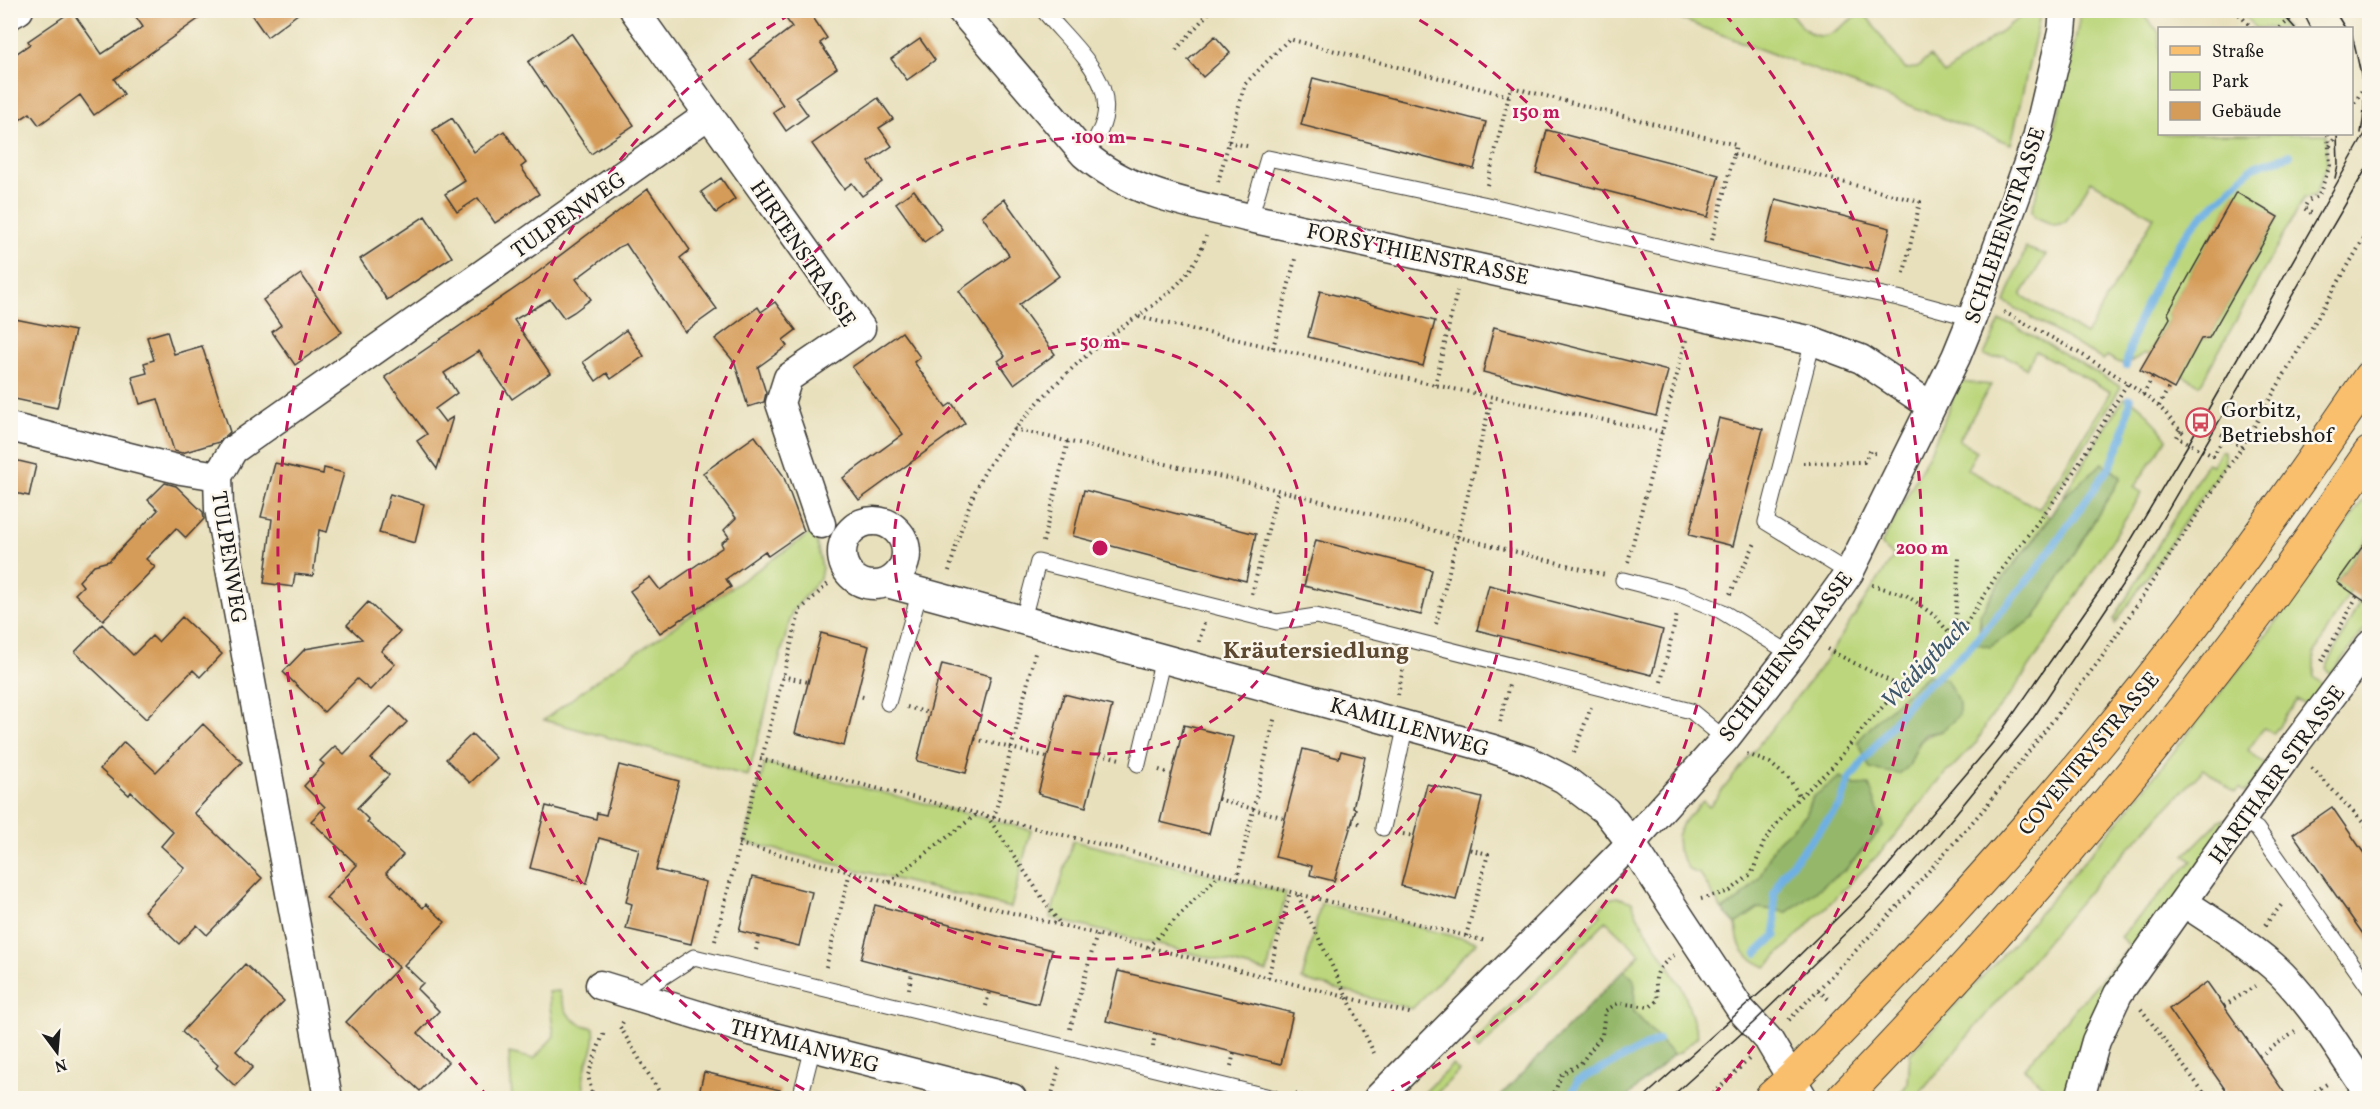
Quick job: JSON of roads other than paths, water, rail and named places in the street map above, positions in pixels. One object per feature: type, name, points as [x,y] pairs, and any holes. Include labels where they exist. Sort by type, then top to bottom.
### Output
[{"type":"highway","name":"COVENTRYSTRASSE","points":[[1788,1092],[1964,899],[2104,737],[2221,587],[2370,377]]},
{"type":"highway","name":"COVENTRYSTRASSE","points":[[1844,1098],[2001,930],[2142,763],[2260,611],[2370,453]]},
{"type":"street","points":[[10,15],[19,10]]},
{"type":"street","name":"HIRTENSTRASSE","points":[[634,10],[861,328],[788,378],[780,403],[821,524]]},
{"type":"street","name":"FORSYTHIENSTRASSE","points":[[961,10],[1084,154],[1103,171],[1132,185],[1164,197],[1250,218],[1813,341],[1861,359],[1931,406]]},
{"type":"street","name":"SCHLEHENSTRASSE","points":[[1378,1098],[1631,843],[1725,739],[1798,645],[1849,573],[1976,309],[2037,138],[2062,32],[2064,10]]},
{"type":"street","name":"TULPENWEG","points":[[328,1098],[219,509],[218,477],[233,450],[708,115]]},
{"type":"street","points":[[10,427],[181,470],[218,477]]},
{"type":"street","name":"KAMILLENWEG","points":[[887,583],[1493,748],[1529,761],[1564,779],[1605,811],[1631,843],[1735,1001],[1767,1040],[1788,1092]]},
{"type":"street","name":"HARTHAER STRASSE","points":[[2080,1098],[2096,1041],[2118,994],[2290,750],[2370,645]]},
{"type":"street","points":[[2183,902],[2225,930],[2274,968],[2302,999],[2370,1095]]},
{"type":"street","name":"THYMIANWEG","points":[[600,985],[750,1031],[1012,1098]]},
{"type":"lane","points":[[1043,10],[1099,78],[1105,91],[1108,108],[1104,125],[1096,141],[1084,154]]},
{"type":"lane","points":[[1250,218],[1268,158],[1483,204],[1707,258],[1898,298],[1976,309]]},
{"type":"lane","points":[[1813,341],[1766,522],[1849,573]]},
{"type":"lane","points":[[1023,619],[1038,562],[1277,622],[1316,616],[1691,711],[1725,739]]},
{"type":"lane","points":[[1623,580],[1682,596],[1798,645]]},
{"type":"lane","points":[[888,703],[931,594]]},
{"type":"lane","points":[[1138,764],[1164,658]]},
{"type":"lane","points":[[1383,828],[1399,723]]},
{"type":"lane","points":[[2242,820],[2257,829],[2370,990]]},
{"type":"lane","points":[[634,995],[694,957],[1274,1098]]},
{"type":"lane","points":[[800,1098],[813,1047]]},
{"type":"waterway","name":"Weidigtbach","points":[[2126,365],[2134,331],[2162,271],[2191,227],[2253,167],[2290,155]]},
{"type":"waterway","name":"Weidigtbach","points":[[1757,953],[1776,935],[1774,894],[1782,875],[1841,804],[1849,780],[1914,696],[1968,649],[2034,573],[2111,465],[2123,435],[2130,399]]},
{"type":"waterway","name":"Weidigtbach","points":[[1569,1098],[1578,1081],[1658,1040]]},
{"type":"tram line","points":[[2279,10],[2294,27]]},
{"type":"tram line","points":[[2302,10],[2310,27]]},
{"type":"tram line","points":[[2334,10],[2344,27]]},
{"type":"tram line","points":[[2353,40],[2364,95],[2361,133]]},
{"type":"tram line","points":[[1643,1098],[1771,983],[1875,881],[1996,739],[2109,577],[2189,443],[2370,125]]},
{"type":"tram line","points":[[2335,178],[2338,165],[2337,135]]},
{"type":"tram line","points":[[1670,1098],[1753,1023],[1883,897],[1940,833],[2032,720],[2136,564],[2370,162]]},
{"type":"place","name":"Gorbitz, Betriebshof","points":[[2200,422]]},
{"type":"district","name":"Kräutersiedlung","points":[[1316,650]]}]
